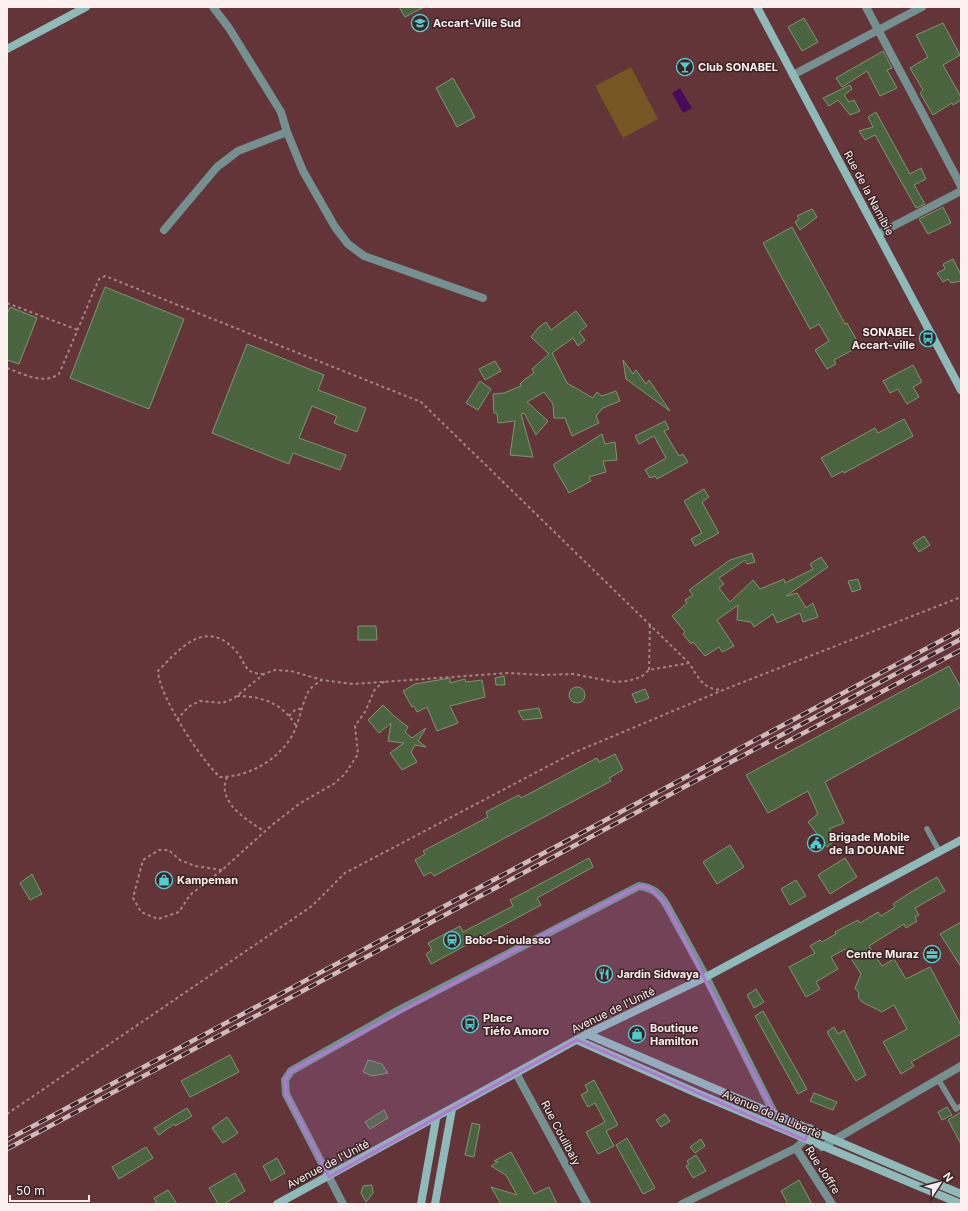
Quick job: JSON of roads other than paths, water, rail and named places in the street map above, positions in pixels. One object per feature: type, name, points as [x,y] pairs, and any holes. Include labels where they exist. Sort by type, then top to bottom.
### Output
[{"type":"main road","points":[[7,49],[86,7]]},
{"type":"main road","name":"Rue de la Namibie","points":[[756,7],[961,390]]},
{"type":"main road","name":"Avenue de l'Unité","points":[[277,1204],[436,1119],[588,1034],[706,977],[961,840]]},
{"type":"main road","name":"Avenue de la Liberté","points":[[588,1034],[961,1194]]},
{"type":"main road","name":"Avenue de la Liberté","points":[[577,1040],[805,1140],[961,1204]]},
{"type":"main road","points":[[434,1204],[452,1109]]},
{"type":"main road","points":[[421,1204],[436,1119]]},
{"type":"street","points":[[212,7],[229,28],[274,99],[281,112],[302,171],[348,244],[364,256],[483,298]]},
{"type":"street","points":[[866,7],[961,186]]},
{"type":"street","points":[[793,75],[922,7]]},
{"type":"street","points":[[164,230],[217,167],[238,151],[287,132]]},
{"type":"street","points":[[878,234],[961,191]]},
{"type":"street","points":[[343,1204],[286,1094],[285,1080],[291,1071],[399,1010],[640,886],[650,888],[659,894],[666,904],[706,977],[774,1113],[777,1127]]},
{"type":"street","points":[[822,1147],[961,1066]]},
{"type":"street","name":"Rue Coulibaly","points":[[516,1073],[587,1204]]},
{"type":"street","points":[[682,1204],[796,1148],[805,1140],[810,1128]]},
{"type":"street","name":"Rue Joffre","points":[[796,1148],[832,1204]]},
{"type":"lane","points":[[927,829],[939,852]]},
{"type":"lane","points":[[938,1079],[956,1109],[961,1106]]},
{"type":"railway","points":[[7,1140],[961,630]]},
{"type":"railway","points":[[7,1149],[961,639]]},
{"type":"railway","points":[[777,747],[961,650]]},
{"type":"place","name":"Accart-Ville Sud","points":[[420,23]]},
{"type":"place","name":"Club SONABEL","points":[[685,67]]},
{"type":"place","name":"SONABEL Accart-ville","points":[[928,338]]},
{"type":"place","name":"Brigade Mobile de la DOUANE","points":[[816,843]]},
{"type":"place","name":"Kampeman","points":[[164,880]]},
{"type":"place","name":"Bobo-Dioulasso","points":[[452,940]]},
{"type":"place","name":"Centre Muraz","points":[[932,954]]},
{"type":"place","name":"Jardin Sidwaya","points":[[604,974]]},
{"type":"place","name":"Place Tiéfo Amoro","points":[[470,1024]]},
{"type":"place","name":"Boutique Hamilton","points":[[637,1034]]}]
